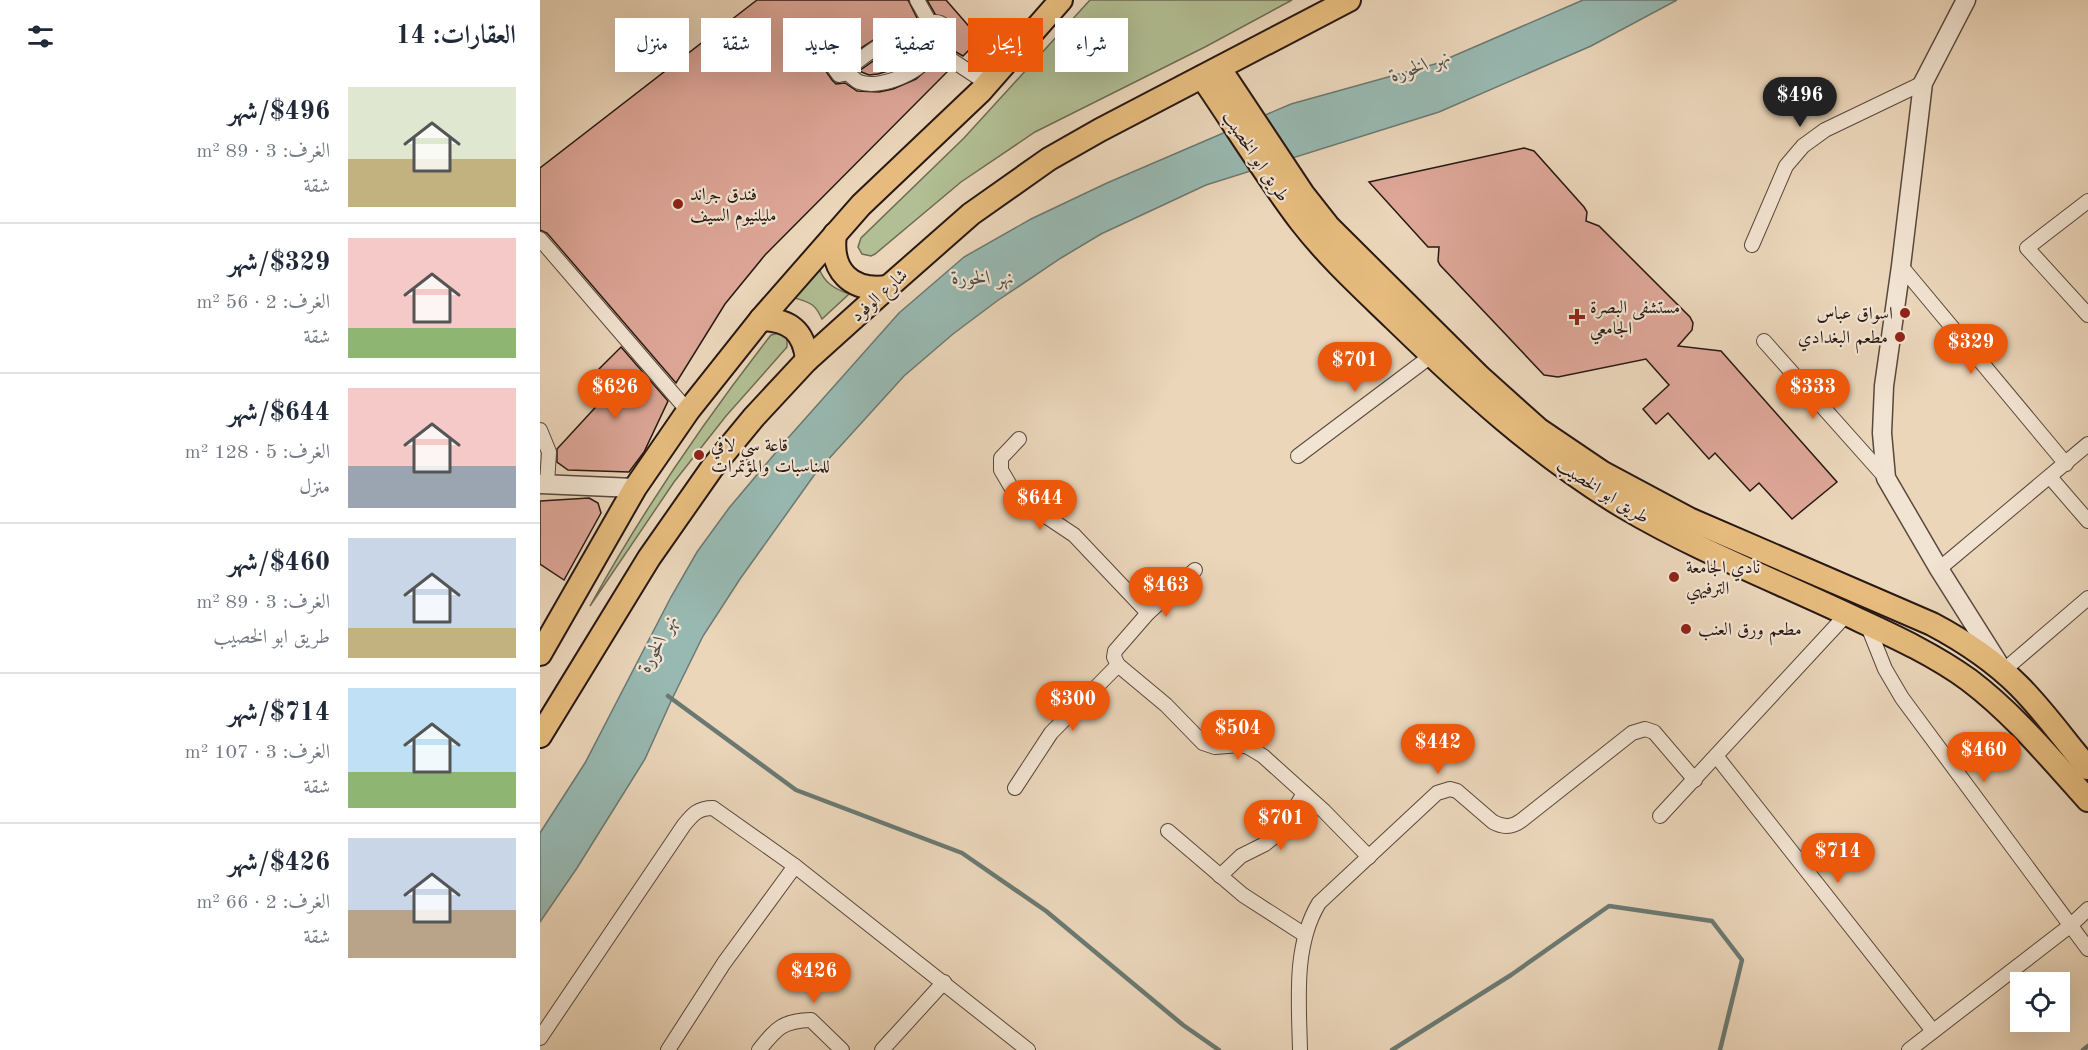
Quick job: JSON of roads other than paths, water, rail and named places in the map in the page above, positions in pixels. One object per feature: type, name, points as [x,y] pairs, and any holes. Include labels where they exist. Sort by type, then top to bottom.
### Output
[{"type":"main road","points":[[540,654],[635,488],[688,411],[761,319],[861,205],[988,84],[1061,0]]},
{"type":"main road","name":"شارع الوفود","points":[[540,736],[649,558],[680,512],[754,417],[807,360],[972,214],[1023,176],[1076,143],[1350,0]]},
{"type":"main road","name":"طريق ابو الخصيب","points":[[1211,73],[1277,171],[1344,242],[1508,404],[1554,440],[1685,529],[1927,653],[1976,686],[2013,718],[2088,800]]},
{"type":"main road","name":"طريق ابو الخصيب","points":[[1277,171],[1288,205],[1316,240],[1431,356],[1497,416],[1560,466],[1628,509],[1932,624],[1981,653],[2003,671],[2036,705],[2088,768]]},
{"type":"main road","points":[[835,234],[833,248],[842,272],[851,281],[862,286],[888,287]]},
{"type":"main road","points":[[761,319],[776,319],[789,324],[806,346],[807,360]]},
{"type":"street","points":[[917,0],[924,18]]},
{"type":"street","points":[[1886,478],[1882,433],[1883,398],[1923,83],[1966,0]]},
{"type":"street","points":[[873,51],[849,69],[858,82],[878,84],[909,72]]},
{"type":"street","points":[[956,63],[988,84]]},
{"type":"street","points":[[1752,245],[1786,166],[1803,146],[1825,130],[1923,83]]},
{"type":"street","points":[[2088,201],[2027,248],[2088,315]]},
{"type":"street","points":[[540,239],[688,411]]},
{"type":"street","points":[[1901,266],[2066,464]]},
{"type":"street","points":[[1764,341],[1886,478],[1939,569],[2003,671],[2088,598]]},
{"type":"street","points":[[1298,456],[1431,356]]},
{"type":"street","points":[[540,430],[549,452],[543,484],[635,488]]},
{"type":"street","points":[[1019,439],[1001,458],[1001,470],[1011,487],[1041,513],[1074,535],[1148,613]]},
{"type":"street","points":[[1939,569],[2088,444]]},
{"type":"street","points":[[2050,477],[2088,521]]},
{"type":"street","points":[[1195,570],[1148,613],[1115,651],[1114,657],[1118,665],[1166,705],[1203,743],[1215,747],[1240,745],[1263,756],[1369,857]]},
{"type":"street","points":[[1660,816],[1857,619],[1902,698],[2088,949]]},
{"type":"street","points":[[1015,788],[1051,733],[1118,665]]},
{"type":"street","points":[[1300,1050],[1299,993],[1305,935],[1311,917],[1319,903],[1437,793],[1450,789],[1463,794],[1499,825],[1511,826],[1517,824],[1632,733],[1641,729],[1654,732],[1695,780]]},
{"type":"street","points":[[1717,757],[1933,1031]]},
{"type":"street","points":[[1220,876],[1241,856],[1265,844],[1276,835],[1291,816],[1304,793]]},
{"type":"street","points":[[540,1038],[693,814],[702,808],[713,808],[795,866],[1028,1050]]},
{"type":"street","points":[[1168,831],[1243,895],[1305,935]]},
{"type":"street","points":[[668,1050],[724,963],[795,866]]},
{"type":"street","points":[[1909,1050],[2071,925],[2088,909]]},
{"type":"street","points":[[882,1050],[944,982]]},
{"type":"street","points":[[759,1050],[774,1032],[792,1020],[811,1020],[842,1050]]},
{"type":"water","name":"نهر الخورة","points":[[1583,0],[1677,0],[1591,46],[1439,112],[1206,185],[1101,234],[997,301],[953,334],[904,376],[815,474],[740,579],[703,636],[645,759],[577,868],[540,922],[540,833],[585,763],[671,597],[697,552],[729,508],[788,438],[899,313],[964,257],[1031,219],[1107,183],[1291,104],[1435,64]]},
{"type":"waterway","points":[[668,696],[796,790],[962,853],[1046,911],[1183,1025],[1219,1050]]},
{"type":"waterway","points":[[1392,1050],[1511,975],[1609,906],[1712,921],[1742,960],[1720,1050]]},
{"type":"waterway","points":[[2083,1050],[2088,1046]]},
{"type":"place","name":"فندق جراند مليلنيوم السيف","points":[[678,204]]},
{"type":"place","name":"اسواق عباس","points":[[1905,313]]},
{"type":"place","name":"مستشفى البصرة الجامعي","points":[[1577,317]]},
{"type":"place","name":"مطعم البغدادي","points":[[1900,337]]},
{"type":"place","name":"قاعة سي لافي للمناسبات والمؤتمرات","points":[[699,455]]},
{"type":"place","name":"نادي الجامعة الترفيهي","points":[[1674,577]]},
{"type":"place","name":"مطعم ورق العنب","points":[[1686,629]]}]
